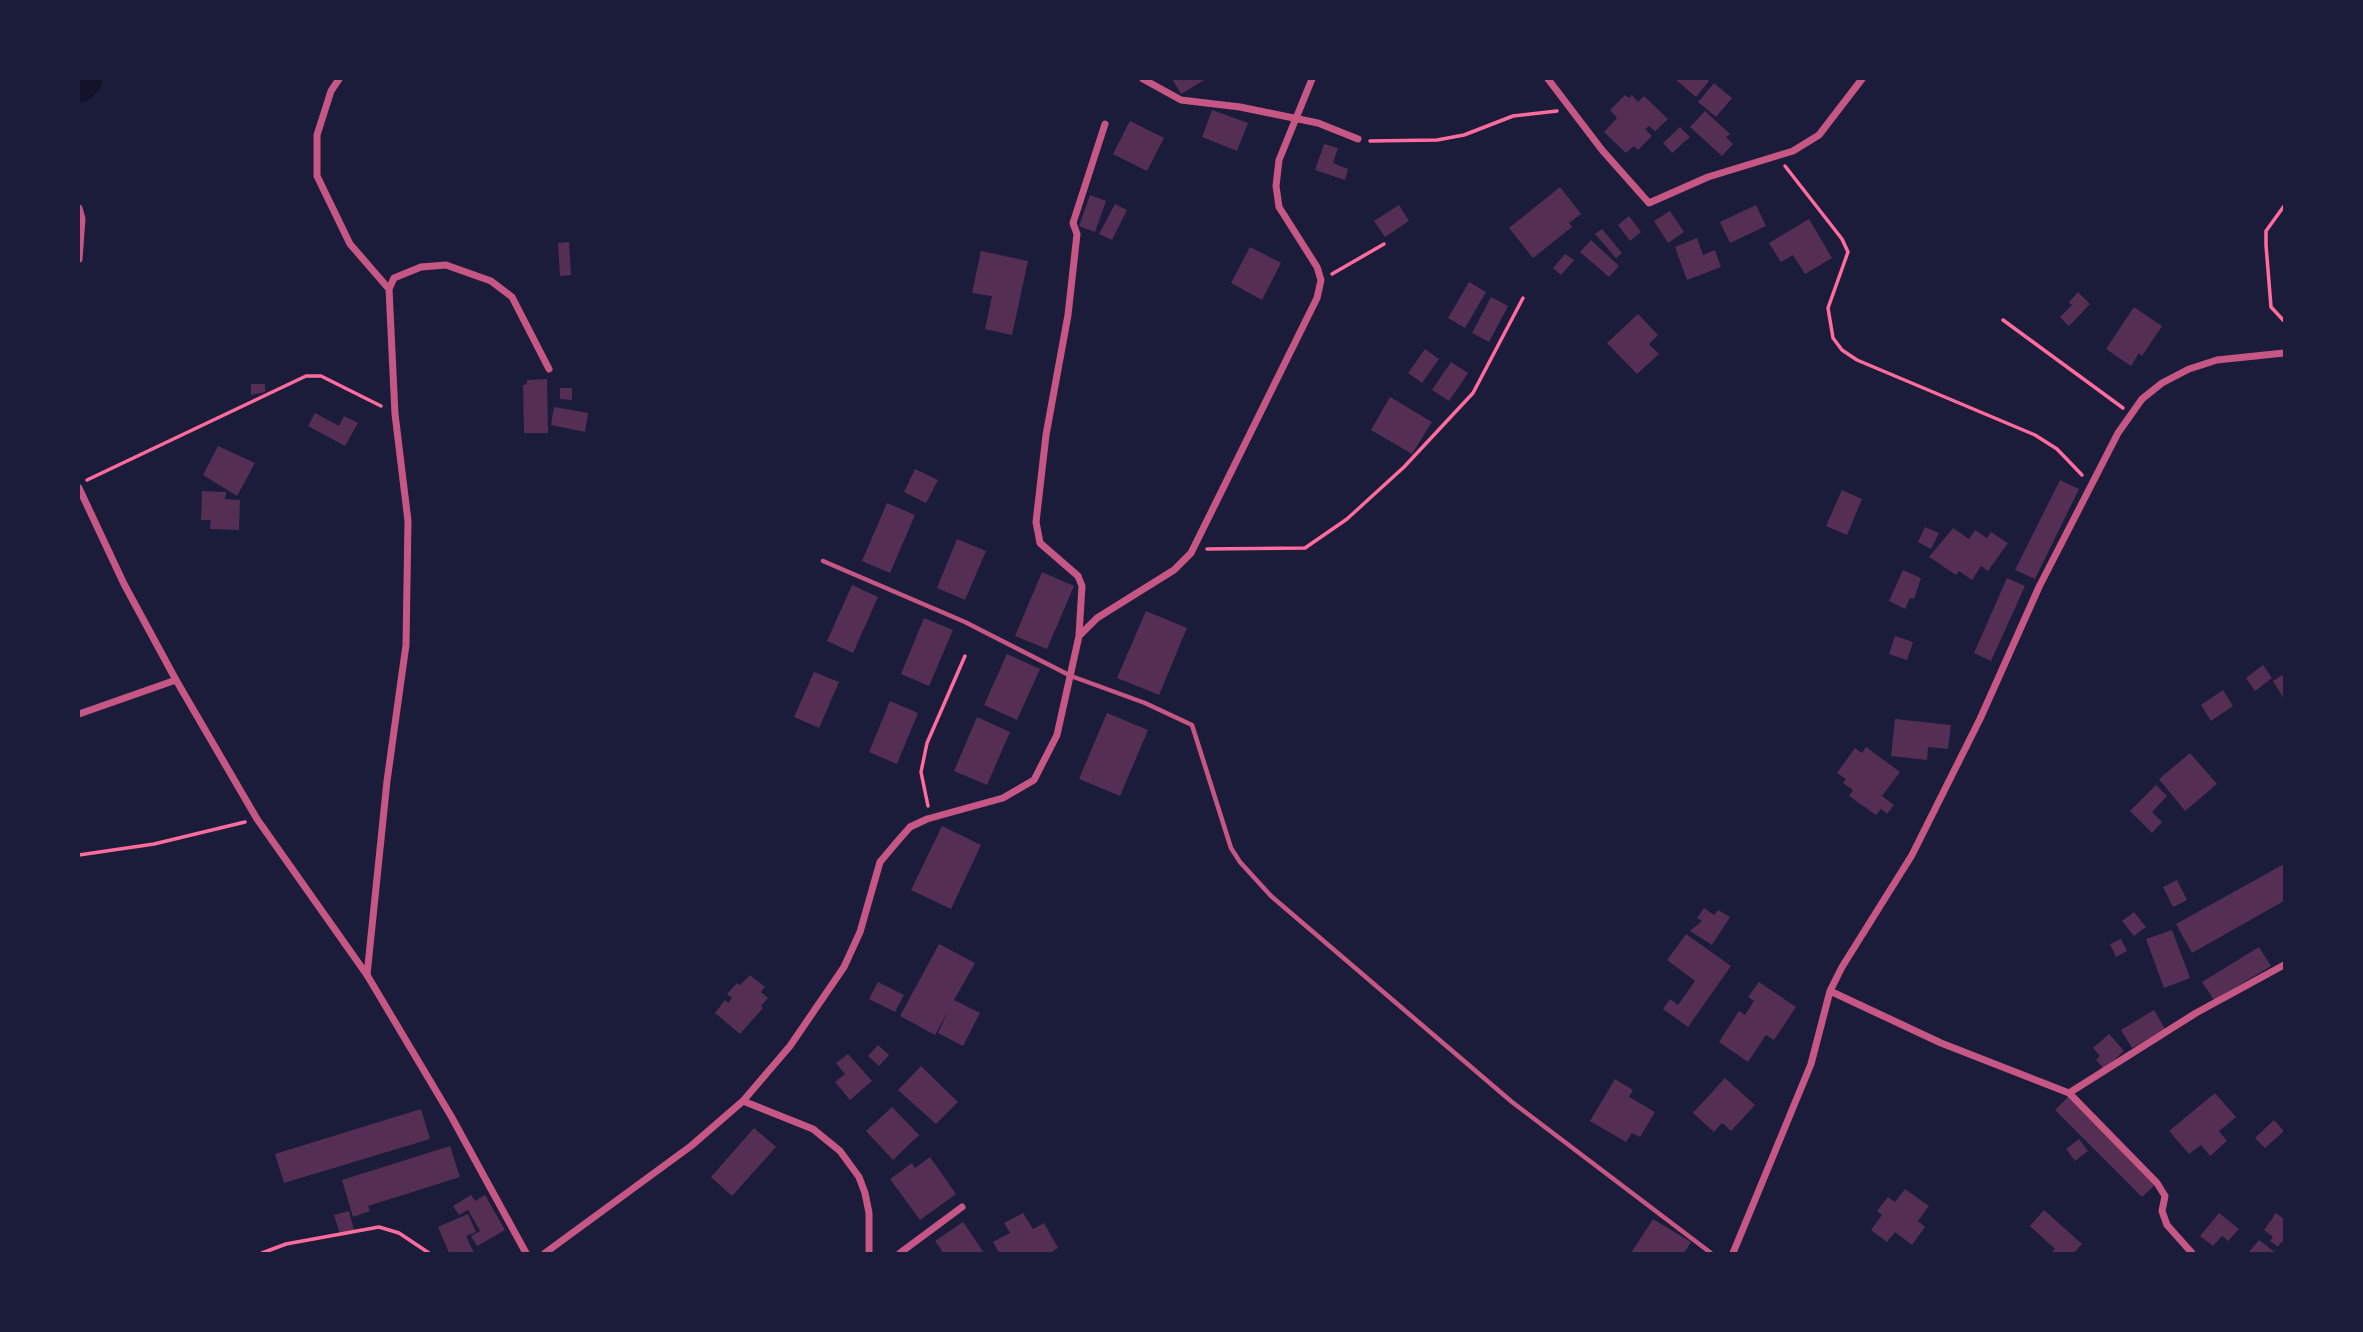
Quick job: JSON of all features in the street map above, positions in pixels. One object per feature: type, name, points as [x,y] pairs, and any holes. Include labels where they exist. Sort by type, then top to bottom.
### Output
[{"type":"street","points":[[339,79],[331,91],[317,135],[317,176],[350,244],[389,289]]},
{"type":"street","points":[[1143,79],[1181,100],[1240,107],[1297,118],[1318,123],[1358,139]]},
{"type":"street","points":[[1079,636],[1097,618],[1174,570],[1191,553],[1310,315],[1321,280],[1313,259],[1279,207],[1276,186],[1279,160],[1312,79]]},
{"type":"street","points":[[1548,79],[1602,150],[1649,203],[1708,177],[1778,157],[1819,135],[1862,79]]},
{"type":"street","points":[[545,1253],[691,1146],[743,1101],[790,1046],[844,967],[860,932],[880,862],[910,827],[927,819],[1003,798],[1034,780],[1057,735],[1083,617],[1082,586],[1078,576],[1040,543],[1036,522],[1046,435],[1068,315],[1077,234],[1073,223],[1105,124]]},
{"type":"street","points":[[79,208],[82,219],[79,258]]},
{"type":"street","points":[[367,975],[387,781],[406,645],[408,522],[395,414],[389,289],[394,278],[405,271],[446,265],[491,281],[512,297],[549,369]]},
{"type":"street","points":[[1733,1253],[1811,1063],[1830,991],[1842,967],[1912,855],[2089,485],[2130,413],[2162,383],[2189,369],[2217,360],[2284,353]]},
{"type":"street","points":[[79,486],[124,584],[257,819],[367,975],[451,1116],[526,1253]]},
{"type":"street","points":[[79,714],[176,680]]},
{"type":"street","points":[[2069,1093],[2196,1013],[2284,965]]},
{"type":"street","points":[[1830,991],[1941,1043],[2069,1093],[2157,1183],[2165,1196],[2162,1211],[2167,1225],[2192,1253]]},
{"type":"street","points":[[743,1101],[813,1129],[840,1152],[859,1177],[865,1193],[869,1213],[869,1253]]},
{"type":"street","points":[[901,1253],[962,1207]]},
{"type":"lane","points":[[823,561],[965,622],[1071,676],[1145,702],[1192,725],[1231,848],[1271,896],[1512,1102],[1711,1253]]},
{"type":"path","points":[[1358,139],[1437,140],[1537,111],[1573,113]]},
{"type":"path","points":[[1778,157],[1836,231],[1848,252],[1828,308],[1833,338],[1842,349],[1868,365],[2035,435],[2057,449],[2089,485]]},
{"type":"path","points":[[2284,206],[2266,231],[2271,307],[2284,321]]},
{"type":"path","points":[[1321,280],[1384,244]]},
{"type":"path","points":[[1191,553],[1217,547],[1293,549],[1315,544],[1370,499],[1473,393],[1523,298]]},
{"type":"path","points":[[2003,320],[2130,413]]},
{"type":"path","points":[[79,486],[306,376],[321,376],[395,414]]},
{"type":"path","points":[[927,819],[928,802],[921,772],[927,743],[965,656]]},
{"type":"path","points":[[79,855],[155,844],[257,819]]},
{"type":"path","points":[[262,1253],[286,1244],[379,1227],[399,1233],[429,1253]]},
{"type":"building","points":[[1172,79],[1206,79],[1181,94]]},
{"type":"building","points":[[1675,79],[1706,79],[1709,81],[1696,97]]},
{"type":"building","points":[[1714,83],[1732,98],[1716,117],[1698,102]]},
{"type":"building","points":[[1625,95],[1629,98],[1632,95],[1638,102],[1644,96],[1668,119],[1655,131],[1649,126],[1645,129],[1652,136],[1638,150],[1634,146],[1626,153],[1604,132],[1617,118],[1610,110]]},
{"type":"building","points":[[1212,110],[1248,123],[1237,151],[1202,137]]},
{"type":"building","points":[[1705,111],[1730,134],[1726,137],[1733,144],[1722,156],[1690,127]]},
{"type":"building","points":[[1130,121],[1164,138],[1147,171],[1113,154]]},
{"type":"building","points":[[1680,127],[1690,137],[1672,153],[1663,143]]},
{"type":"building","points":[[1324,144],[1338,148],[1333,163],[1348,169],[1345,180],[1315,170]]},
{"type":"building","points":[[1560,187],[1581,214],[1569,223],[1572,227],[1533,258],[1509,228]]},
{"type":"building","points":[[1090,195],[1106,201],[1095,232],[1079,226]]},
{"type":"building","points":[[1115,204],[1127,210],[1112,240],[1099,234]]},
{"type":"building","points":[[1399,205],[1409,221],[1385,237],[1374,221]]},
{"type":"building","points":[[1756,205],[1766,226],[1730,243],[1720,222]]},
{"type":"building","points":[[1670,211],[1684,232],[1668,243],[1654,221]]},
{"type":"building","points":[[1629,216],[1641,232],[1630,241],[1618,225]]},
{"type":"building","points":[[1809,219],[1832,258],[1805,274],[1793,255],[1781,262],[1769,243]]},
{"type":"building","points":[[1602,229],[1622,253],[1616,258],[1595,234]]},
{"type":"building","points":[[1697,238],[1703,255],[1715,250],[1721,267],[1687,280],[1675,247]]},
{"type":"building","points":[[1591,240],[1619,266],[1609,277],[1580,252]]},
{"type":"building","points":[[569,242],[571,275],[560,276],[558,243]]},
{"type":"building","points":[[1250,247],[1281,263],[1262,300],[1231,283]]},
{"type":"building","points":[[981,251],[1028,261],[1012,335],[985,329],[992,296],[972,293]]},
{"type":"building","points":[[1565,254],[1574,260],[1561,275],[1553,268]]},
{"type":"building","points":[[1469,282],[1486,292],[1465,328],[1448,318]]},
{"type":"building","points":[[2078,292],[2090,304],[2069,326],[2060,317],[2072,305],[2069,302]]},
{"type":"building","points":[[1491,297],[1508,306],[1489,342],[1472,333]]},
{"type":"building","points":[[2134,307],[2162,326],[2142,356],[2139,353],[2131,366],[2106,349]]},
{"type":"building","points":[[1638,314],[1658,335],[1649,344],[1659,354],[1637,374],[1607,343]]},
{"type":"building","points":[[1425,349],[1439,359],[1422,383],[1408,373]]},
{"type":"building","points":[[1451,362],[1468,373],[1449,401],[1432,390]]},
{"type":"building","points":[[547,379],[548,433],[524,433],[523,385],[527,384],[527,380]]},
{"type":"building","points":[[251,384],[265,384],[265,392],[251,395]]},
{"type":"building","points":[[560,388],[572,388],[572,400],[560,399]]},
{"type":"building","points":[[1390,397],[1432,422],[1412,454],[1371,430]]},
{"type":"building","points":[[554,407],[588,413],[585,432],[551,425]]},
{"type":"building","points":[[315,413],[339,426],[344,416],[358,423],[345,446],[308,426]]},
{"type":"building","points":[[218,446],[255,463],[237,496],[203,475]]},
{"type":"building","points":[[915,469],[938,480],[926,503],[904,492]]},
{"type":"building","points":[[2060,480],[2079,489],[2035,579],[2015,570]]},
{"type":"building","points":[[1842,490],[1862,499],[1847,535],[1826,526]]},
{"type":"building","points":[[202,491],[226,492],[225,499],[240,500],[239,530],[210,529],[211,520],[201,520]]},
{"type":"building","points":[[887,503],[915,515],[890,573],[862,561]]},
{"type":"building","points":[[1925,527],[1939,533],[1931,549],[1918,542]]},
{"type":"building","points":[[1953,528],[1969,539],[1975,530],[1987,538],[1991,532],[2008,543],[1988,571],[1981,566],[1972,580],[1959,571],[1956,575],[1929,557]]},
{"type":"building","points":[[957,539],[986,551],[965,600],[937,588]]},
{"type":"building","points":[[1903,570],[1921,578],[1914,599],[1910,598],[1905,609],[1889,601]]},
{"type":"building","points":[[1042,572],[1074,586],[1047,649],[1015,636]]},
{"type":"building","points":[[2007,578],[2025,586],[1991,661],[1974,653]]},
{"type":"building","points":[[852,585],[878,597],[853,653],[827,641]]},
{"type":"building","points":[[1146,611],[1187,628],[1159,695],[1117,678]]},
{"type":"building","points":[[924,618],[953,630],[929,686],[901,674]]},
{"type":"building","points":[[1895,636],[1913,642],[1907,660],[1889,654]]},
{"type":"building","points":[[1007,654],[1040,669],[1017,720],[984,705]]},
{"type":"building","points":[[2263,665],[2272,678],[2255,691],[2246,678]]},
{"type":"building","points":[[814,672],[839,682],[819,728],[794,717]]},
{"type":"building","points":[[2284,674],[2284,699],[2273,681]]},
{"type":"building","points":[[2223,690],[2233,706],[2211,721],[2201,705]]},
{"type":"building","points":[[890,701],[918,713],[897,764],[869,752]]},
{"type":"building","points":[[1107,713],[1148,730],[1120,796],[1079,779]]},
{"type":"building","points":[[977,717],[1010,732],[987,785],[954,771]]},
{"type":"building","points":[[1895,719],[1951,725],[1948,749],[1928,747],[1927,760],[1891,756]]},
{"type":"building","points":[[1866,747],[1900,772],[1882,796],[1894,805],[1887,814],[1881,809],[1876,815],[1849,796],[1853,790],[1843,783],[1846,779],[1837,773],[1855,748],[1862,753]]},
{"type":"building","points":[[2190,753],[2217,784],[2185,811],[2159,779]]},
{"type":"building","points":[[2156,785],[2167,796],[2152,812],[2162,822],[2152,833],[2130,811]]},
{"type":"building","points":[[942,826],[981,845],[951,909],[911,890]]},
{"type":"building","points":[[2284,864],[2284,901],[2192,953],[2176,924]]},
{"type":"building","points":[[2177,880],[2187,900],[2173,907],[2163,887]]},
{"type":"building","points":[[1704,908],[1714,915],[1718,910],[1730,917],[1712,945],[1690,931],[1702,921],[1697,918]]},
{"type":"building","points":[[2134,912],[2146,927],[2134,936],[2122,921]]},
{"type":"building","points":[[2172,930],[2190,978],[2164,988],[2146,939]]},
{"type":"building","points":[[1686,934],[1731,966],[1688,1027],[1663,1009],[1670,999],[1678,1005],[1695,981],[1667,960]]},
{"type":"building","points":[[2121,939],[2127,951],[2116,957],[2110,944]]},
{"type":"building","points":[[939,944],[975,963],[954,1000],[980,1013],[963,1046],[938,1033],[948,1011],[935,1035],[900,1016]]},
{"type":"building","points":[[2259,947],[2271,966],[2214,1000],[2202,982]]},
{"type":"building","points":[[750,975],[765,987],[761,992],[768,998],[761,1006],[763,1008],[740,1034],[715,1013],[725,1000],[728,1003],[732,998],[727,994],[737,983],[740,985]]},
{"type":"building","points":[[878,982],[904,995],[895,1012],[869,999]]},
{"type":"building","points":[[1759,982],[1796,1007],[1774,1040],[1766,1035],[1748,1062],[1719,1042],[1739,1011],[1745,1015],[1754,1001],[1748,997]]},
{"type":"building","points":[[2154,1010],[2165,1029],[2132,1048],[2121,1030]]},
{"type":"building","points":[[2109,1034],[2124,1051],[2104,1069],[2096,1060],[2100,1056],[2093,1048]]},
{"type":"building","points":[[878,1045],[889,1055],[879,1066],[868,1056]]},
{"type":"building","points":[[848,1054],[872,1081],[850,1100],[835,1082],[845,1074],[836,1063]]},
{"type":"building","points":[[921,1066],[958,1102],[936,1124],[898,1090]]},
{"type":"building","points":[[1725,1078],[1755,1105],[1731,1131],[1722,1123],[1714,1132],[1693,1113]]},
{"type":"building","points":[[1615,1079],[1633,1090],[1629,1097],[1655,1112],[1640,1137],[1632,1133],[1626,1142],[1590,1121]]},
{"type":"building","points":[[2215,1093],[2236,1117],[2219,1131],[2227,1141],[2210,1156],[2201,1145],[2189,1154],[2169,1131]]},
{"type":"building","points":[[2068,1097],[2155,1185],[2142,1197],[2055,1110]]},
{"type":"building","points":[[892,1107],[919,1135],[893,1160],[866,1131]]},
{"type":"building","points":[[421,1109],[430,1139],[284,1183],[275,1154]]},
{"type":"building","points":[[2274,1120],[2284,1131],[2265,1148],[2255,1138]]},
{"type":"building","points":[[754,1128],[776,1147],[732,1196],[711,1177]]},
{"type":"building","points":[[2079,1139],[2088,1151],[2075,1161],[2066,1149]]},
{"type":"building","points":[[450,1146],[460,1177],[368,1206],[370,1211],[353,1217],[342,1180]]},
{"type":"building","points":[[930,1157],[956,1194],[920,1220],[890,1179],[912,1163],[915,1168]]},
{"type":"building","points":[[1905,1189],[1929,1206],[1918,1221],[1925,1227],[1912,1245],[1895,1232],[1887,1242],[1871,1230],[1882,1215],[1877,1211],[1888,1197],[1895,1202]]},
{"type":"building","points":[[471,1195],[475,1201],[485,1195],[505,1230],[477,1246],[471,1236],[480,1231],[468,1210],[459,1215],[453,1206]]},
{"type":"building","points":[[2044,1210],[2082,1244],[2074,1253],[2051,1253],[2055,1249],[2030,1226]]},
{"type":"building","points":[[349,1211],[354,1230],[340,1234],[334,1215]]},
{"type":"building","points":[[1023,1213],[1033,1229],[1044,1223],[1058,1248],[1050,1253],[999,1253],[993,1242],[1010,1233],[1004,1223]]},
{"type":"building","points":[[2219,1213],[2239,1229],[2228,1241],[2222,1236],[2213,1246],[2200,1236]]},
{"type":"building","points":[[2276,1213],[2284,1219],[2284,1244],[2281,1242],[2278,1247],[2270,1241],[2273,1237],[2264,1230]]},
{"type":"building","points":[[468,1214],[476,1232],[466,1236],[474,1253],[449,1253],[438,1227]]},
{"type":"building","points":[[1653,1219],[1691,1242],[1684,1253],[1631,1253]]},
{"type":"building","points":[[963,1222],[984,1253],[939,1253],[942,1251],[935,1241]]},
{"type":"building","points":[[2259,1240],[2276,1253],[2248,1253]]},
{"type":"waterway","points":[[79,85],[85,79]]}]
